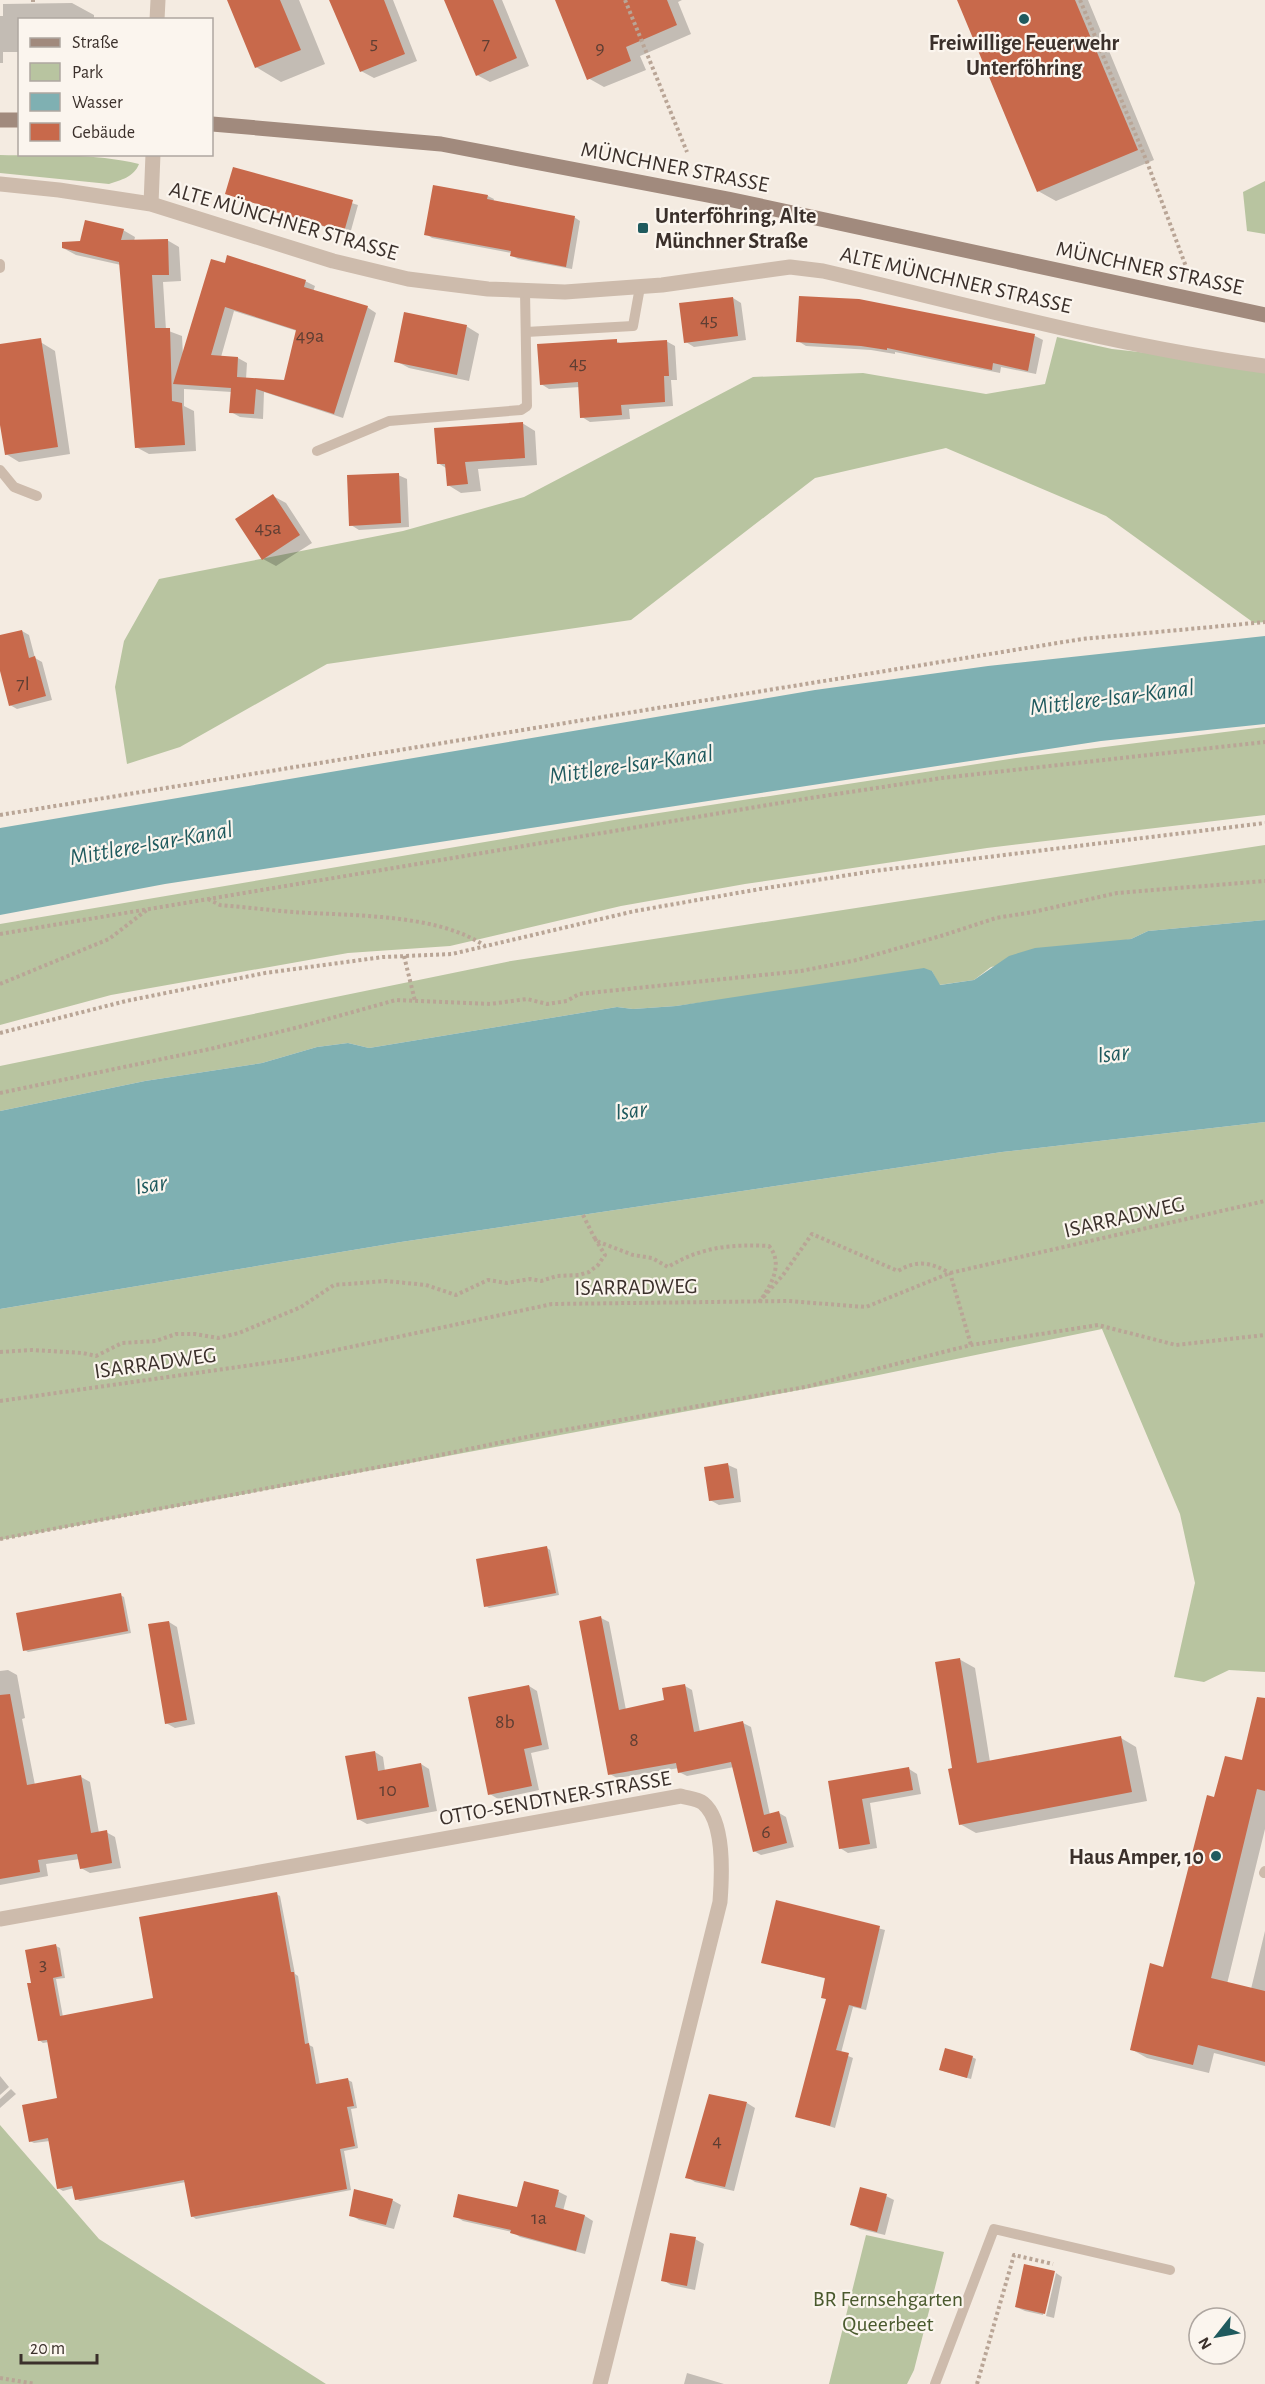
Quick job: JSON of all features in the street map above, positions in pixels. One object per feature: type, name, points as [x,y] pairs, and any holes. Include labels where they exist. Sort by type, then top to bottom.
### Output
[{"type":"main road","points":[[0,120],[18,120]]},
{"type":"main road","name":"MÜNCHNER STRASSE","points":[[213,124],[441,144],[728,199],[1265,315]]},
{"type":"street","points":[[157,18],[158,0]]},
{"type":"street","points":[[151,204],[153,156]]},
{"type":"street","name":"ALTE MÜNCHNER STRASSE","points":[[0,184],[59,189],[151,204],[333,261],[408,279],[488,289],[565,292],[640,287],[790,267],[823,271],[1096,335],[1227,361],[1265,366]]},
{"type":"street","name":"OTTO-SENDTNER-STRASSE","points":[[0,1919],[681,1796],[703,1803],[717,1825],[723,1869],[720,1902],[600,2384]]},
{"type":"lane","points":[[526,332],[633,326],[640,287]]},
{"type":"lane","points":[[316,451],[389,421],[521,410],[527,405],[525,291]]},
{"type":"lane","points":[[0,470],[14,487],[37,496]]},
{"type":"lane","points":[[935,2384],[994,2229],[1170,2270]]},
{"type":"path","points":[[625,0],[687,152]]},
{"type":"path","points":[[1080,0],[1147,162],[1188,272]]},
{"type":"path","points":[[0,815],[1082,639],[1265,622]]},
{"type":"path","points":[[0,934],[930,779],[1265,742]]},
{"type":"path","points":[[0,1033],[126,1001],[265,973],[404,956],[452,954],[634,911],[874,871],[1265,823]]},
{"type":"path","points":[[0,1092],[210,1049],[396,1000],[490,1004],[527,999],[547,1004],[567,1001],[579,994],[801,971],[857,960],[996,918],[1117,893],[1265,881]]},
{"type":"path","points":[[207,898],[220,905],[437,925],[475,939],[486,946]]},
{"type":"path","points":[[0,984],[109,939],[148,909]]},
{"type":"path","points":[[404,956],[415,1001]]},
{"type":"path","name":"ISARRADWEG","points":[[0,1401],[294,1359],[552,1304],[788,1300],[866,1307],[950,1273],[1265,1201]]},
{"type":"path","points":[[0,1352],[32,1350],[96,1356],[122,1343],[156,1341],[176,1334],[195,1334],[218,1338],[239,1333],[301,1307],[334,1285],[386,1281],[426,1285],[456,1295],[488,1280],[507,1283],[530,1279],[541,1281],[557,1276],[568,1277],[589,1272],[602,1261],[605,1255],[583,1215]]},
{"type":"path","points":[[759,1301],[783,1275],[812,1234],[898,1271],[913,1264],[932,1264],[950,1273],[971,1345]]},
{"type":"path","points":[[594,1237],[633,1255],[652,1258],[668,1267],[703,1250],[725,1246],[769,1246],[773,1251],[774,1281],[759,1301]]},
{"type":"path","points":[[0,1539],[536,1435],[805,1387],[971,1345],[1098,1325],[1176,1345],[1265,1335]]},
{"type":"path","points":[[977,2384],[1014,2255],[1056,2264]]},
{"type":"path","points":[[0,2378],[35,2384]]},
{"type":"green space","points":[[0,155],[105,158],[139,164],[130,175],[109,184],[0,173]]},
{"type":"green space","points":[[1265,181],[1265,234],[1247,231],[1243,192]]},
{"type":"green space","points":[[1057,337],[1112,349],[1265,366],[1265,622],[1254,623],[1106,516],[946,448],[815,478],[631,620],[327,664],[180,747],[127,764],[115,687],[124,641],[159,579],[403,531],[524,497],[753,377],[863,373],[986,394],[1045,384]]},
{"type":"green space","points":[[1265,727],[1265,815],[987,848],[745,884],[621,906],[450,946],[348,953],[111,995],[0,1025],[0,924],[620,819],[1016,758]]},
{"type":"green space","points":[[1265,845],[1265,920],[1148,931],[1131,939],[991,967],[974,980],[939,985],[932,971],[676,1006],[633,1009],[617,1007],[369,1048],[348,1043],[317,1047],[262,1063],[145,1081],[0,1111],[0,1066],[511,961]]},
{"type":"green space","points":[[1265,1122],[1265,1672],[1229,1670],[1204,1682],[1174,1677],[1195,1583],[1180,1514],[1102,1329],[869,1377],[0,1540],[0,1309],[401,1242],[1002,1152]]},
{"type":"green space","points":[[0,2125],[99,2239],[326,2384],[0,2384]]},
{"type":"green space","name":"BR Fernsehgarten Queerbeet","points":[[866,2235],[944,2252],[914,2370],[907,2384],[829,2384]]},
{"type":"water","name":"Mittlere-Isar-Kanal","points":[[1265,636],[1265,724],[1101,741],[165,884],[0,915],[0,828],[815,690],[988,666]]},
{"type":"water","name":"Isar","points":[[1265,920],[1265,1122],[1002,1152],[401,1242],[0,1309],[0,1111],[145,1081],[262,1063],[317,1047],[348,1043],[369,1048],[617,1007],[633,1009],[676,1006],[924,968],[932,971],[940,985],[974,980],[1009,956],[1035,948],[1131,939],[1148,931]]},
{"type":"building","points":[[227,0],[280,0],[301,50],[255,68]]},
{"type":"building","points":[[329,0],[384,0],[405,54],[360,72]]},
{"type":"building","points":[[444,0],[493,0],[517,58],[476,76]]},
{"type":"building","points":[[555,0],[667,0],[677,25],[626,47],[631,61],[587,80]]},
{"type":"building","points":[[957,0],[1075,0],[1138,150],[1037,192]]},
{"type":"building","points":[[233,167],[353,200],[344,232],[269,210],[270,208],[225,194]]},
{"type":"building","points":[[433,185],[488,195],[487,199],[575,216],[566,267],[510,256],[511,251],[424,235]]},
{"type":"building","points":[[85,220],[124,229],[121,240],[168,239],[169,275],[152,275],[155,328],[170,328],[172,401],[182,403],[185,445],[135,448],[119,262],[62,248],[62,242],[80,241]]},
{"type":"building","points":[[227,255],[306,280],[304,287],[368,306],[334,414],[256,389],[254,414],[229,413],[231,388],[173,384],[211,259],[225,263]],"holes":[[[225,307],[296,330],[284,380],[237,377],[238,357],[211,355]]]},
{"type":"building","points":[[799,296],[859,299],[1035,334],[1028,371],[993,363],[992,370],[887,348],[887,350],[796,342]]},
{"type":"building","points":[[733,297],[738,336],[684,343],[679,303]]},
{"type":"building","points":[[404,312],[467,325],[457,375],[394,362]]},
{"type":"building","points":[[41,338],[58,447],[5,455],[0,425],[0,344]]},
{"type":"building","points":[[617,339],[617,343],[667,340],[669,376],[664,376],[665,402],[621,405],[622,415],[580,418],[578,382],[540,385],[537,344]]},
{"type":"building","points":[[523,422],[525,458],[465,462],[468,484],[447,486],[445,464],[437,464],[434,428]]},
{"type":"building","points":[[399,473],[401,523],[349,526],[347,475]]},
{"type":"building","points":[[273,494],[300,535],[262,560],[235,519]]},
{"type":"building","points":[[22,630],[29,658],[35,656],[46,696],[9,706],[0,671],[0,635]]},
{"type":"building","points":[[728,1463],[734,1498],[709,1501],[704,1467]]},
{"type":"building","points":[[547,1546],[556,1593],[484,1607],[476,1559]]},
{"type":"building","points":[[121,1593],[128,1631],[23,1651],[16,1613]]},
{"type":"building","points":[[601,1616],[619,1710],[664,1700],[662,1688],[685,1684],[694,1732],[743,1721],[764,1815],[779,1811],[787,1843],[753,1852],[731,1762],[678,1773],[676,1763],[608,1775],[579,1621]]},
{"type":"building","points":[[169,1621],[187,1720],[165,1724],[148,1624]]},
{"type":"building","points":[[960,1658],[977,1763],[1121,1736],[1132,1792],[959,1825],[948,1769],[952,1768],[935,1662]]},
{"type":"building","points":[[529,1685],[542,1745],[524,1749],[532,1786],[488,1795],[468,1697]]},
{"type":"building","points":[[10,1694],[27,1785],[81,1775],[91,1833],[107,1830],[112,1863],[80,1869],[77,1854],[38,1860],[40,1872],[0,1879],[0,1695]]},
{"type":"building","points":[[1257,1697],[1265,1698],[1265,1791],[1257,1789],[1211,1978],[1265,1991],[1265,2062],[1198,2045],[1193,2065],[1130,2050],[1150,1963],[1163,1967],[1207,1795],[1214,1797],[1225,1756],[1242,1760]]},
{"type":"building","points":[[375,1751],[378,1771],[421,1763],[429,1807],[357,1820],[345,1756]]},
{"type":"building","points":[[909,1767],[913,1790],[862,1799],[870,1844],[839,1849],[828,1781]]},
{"type":"building","points":[[277,1892],[291,1972],[294,1972],[305,2044],[309,2043],[316,2084],[348,2078],[354,2106],[347,2107],[355,2146],[340,2149],[347,2189],[191,2217],[184,2180],[75,2200],[72,2186],[57,2189],[48,2138],[29,2142],[22,2105],[57,2098],[47,2040],[38,2041],[27,1983],[31,1983],[25,1950],[56,1944],[62,1976],[53,1978],[60,2016],[153,1998],[139,1917]]},
{"type":"building","points":[[776,1900],[880,1926],[861,2008],[849,2005],[836,2050],[849,2053],[830,2126],[795,2117],[826,1999],[821,1998],[825,1978],[761,1963]]},
{"type":"building","points":[[945,2048],[973,2056],[967,2078],[939,2070]]},
{"type":"building","points":[[709,2094],[747,2102],[725,2187],[685,2178]]},
{"type":"building","points":[[524,2181],[559,2190],[555,2207],[585,2215],[576,2251],[510,2233],[511,2230],[453,2217],[458,2194],[517,2207]]},
{"type":"building","points":[[860,2187],[887,2194],[877,2232],[850,2225]]},
{"type":"building","points":[[354,2189],[393,2199],[386,2225],[349,2216]]},
{"type":"building","points":[[670,2233],[696,2237],[687,2286],[661,2281]]},
{"type":"building","points":[[1024,2264],[1055,2271],[1045,2314],[1015,2307]]},
{"type":"place","name":"Freiwillige Feuerwehr Unterföhring","points":[[1024,19]]},
{"type":"place","name":"Unterföhring, Alte Münchner Straße","points":[[643,228]]},
{"type":"place","name":"Haus Amper, 10","points":[[1216,1856]]}]
